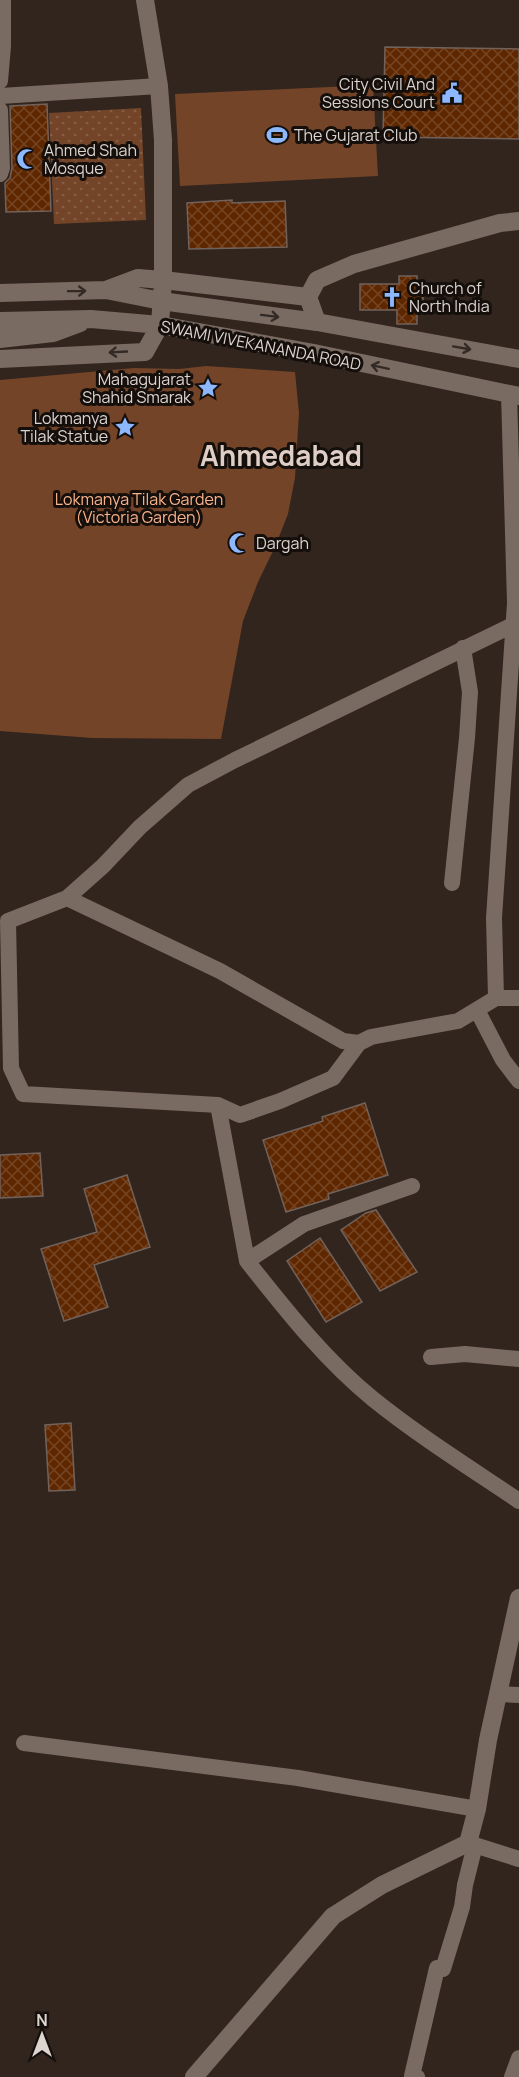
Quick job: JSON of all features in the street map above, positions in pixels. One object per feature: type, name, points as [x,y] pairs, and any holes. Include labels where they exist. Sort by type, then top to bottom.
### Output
[{"type":"main road","points":[[132,0],[151,43]]},
{"type":"main road","points":[[0,359],[146,352],[160,325],[163,280],[163,140],[159,86],[145,0]]},
{"type":"main road","points":[[317,322],[308,297],[317,280],[354,264],[500,223],[519,221]]},
{"type":"main road","points":[[106,290],[138,278],[308,297]]},
{"type":"main road","points":[[0,293],[106,290],[161,302],[317,322],[519,358]]},
{"type":"main road","points":[[0,339],[53,333],[90,319]]},
{"type":"main road","name":"SWAMI VIVEKANANDA ROAD","points":[[0,321],[90,319],[160,325],[314,353],[514,395]]},
{"type":"main road","points":[[195,2077],[333,1916],[382,1885],[472,1844],[488,1740],[519,1598]]},
{"type":"street","points":[[0,81],[3,46],[2,1]]},
{"type":"street","points":[[0,96],[159,86]]},
{"type":"street","points":[[0,110],[2,168],[0,174]]},
{"type":"street","points":[[496,998],[494,918],[517,623],[512,461],[514,395]]},
{"type":"street","points":[[359,1042],[333,1078],[240,1115],[218,1105],[23,1094],[10,1068],[8,921],[67,898],[103,866],[140,827],[188,785],[235,759],[517,623]]},
{"type":"street","points":[[452,883],[470,692],[464,648]]},
{"type":"street","points":[[67,898],[220,971],[343,1041],[359,1042],[400,1030],[458,1022],[496,998],[519,998]]},
{"type":"street","points":[[477,1010],[503,1060],[519,1081]]},
{"type":"street","points":[[0,1084],[18,1082]]},
{"type":"street","points":[[218,1105],[247,1261],[302,1331],[371,1398],[519,1501]]},
{"type":"street","points":[[247,1261],[304,1224],[412,1185]]},
{"type":"street","points":[[431,1357],[465,1354],[519,1359]]},
{"type":"street","points":[[498,1694],[519,1695]]},
{"type":"street","points":[[24,1743],[298,1778],[477,1809]]},
{"type":"street","points":[[417,2077],[412,2076],[426,2011],[431,2000],[437,1968],[443,1969],[462,1906],[472,1844],[519,1859]]},
{"type":"street","points":[[512,2077],[519,2058]]},
{"type":"green space","name":"The Gujarat Club","points":[[373,85],[378,176],[180,186],[175,94]]},
{"type":"green space","points":[[141,108],[146,220],[54,224],[49,113]]},
{"type":"green space","name":"Lokmanya Tilak Garden (Victoria Garden)","points":[[206,366],[295,372],[299,413],[295,478],[288,514],[243,621],[221,739],[92,738],[0,731],[0,380],[134,368],[179,369]]},
{"type":"building","name":"City Civil And Sessions Court","points":[[385,47],[519,49],[519,139],[383,137]]},
{"type":"building","name":"Ahmed Shah Mosque","points":[[47,104],[51,211],[6,212],[5,183],[10,178],[12,168],[10,106]]},
{"type":"building","points":[[232,200],[232,203],[285,201],[287,247],[189,249],[187,203]]},
{"type":"building","name":"Church of North India","points":[[399,276],[417,276],[417,284],[423,284],[423,312],[417,312],[417,324],[397,324],[397,310],[360,310],[360,284],[399,284]]},
{"type":"building","points":[[365,1103],[388,1175],[328,1194],[329,1199],[286,1212],[263,1140],[323,1121],[322,1117]]},
{"type":"building","points":[[40,1153],[43,1196],[0,1198],[0,1155]]},
{"type":"building","points":[[127,1175],[150,1247],[94,1265],[108,1307],[64,1321],[41,1249],[97,1232],[84,1189]]},
{"type":"building","points":[[376,1210],[417,1272],[380,1291],[341,1230],[366,1213]]},
{"type":"building","points":[[320,1238],[362,1302],[326,1322],[287,1261]]},
{"type":"building","points":[[71,1423],[75,1490],[49,1491],[45,1425]]},
{"type":"place","name":"City Civil And Sessions Court","points":[[452,93]]},
{"type":"place","name":"The Gujarat Club","points":[[277,135]]},
{"type":"place","name":"Ahmed Shah Mosque","points":[[27,159]]},
{"type":"place","name":"Church of North India","points":[[392,297]]},
{"type":"place","name":"Mahagujarat Shahid Smarak","points":[[208,388]]},
{"type":"place","name":"Lokmanya Tilak Statue","points":[[125,427]]},
{"type":"place","name":"Dargah","points":[[239,543]]},
{"type":"district","name":"Ahmedabad","points":[[281,455]]}]
